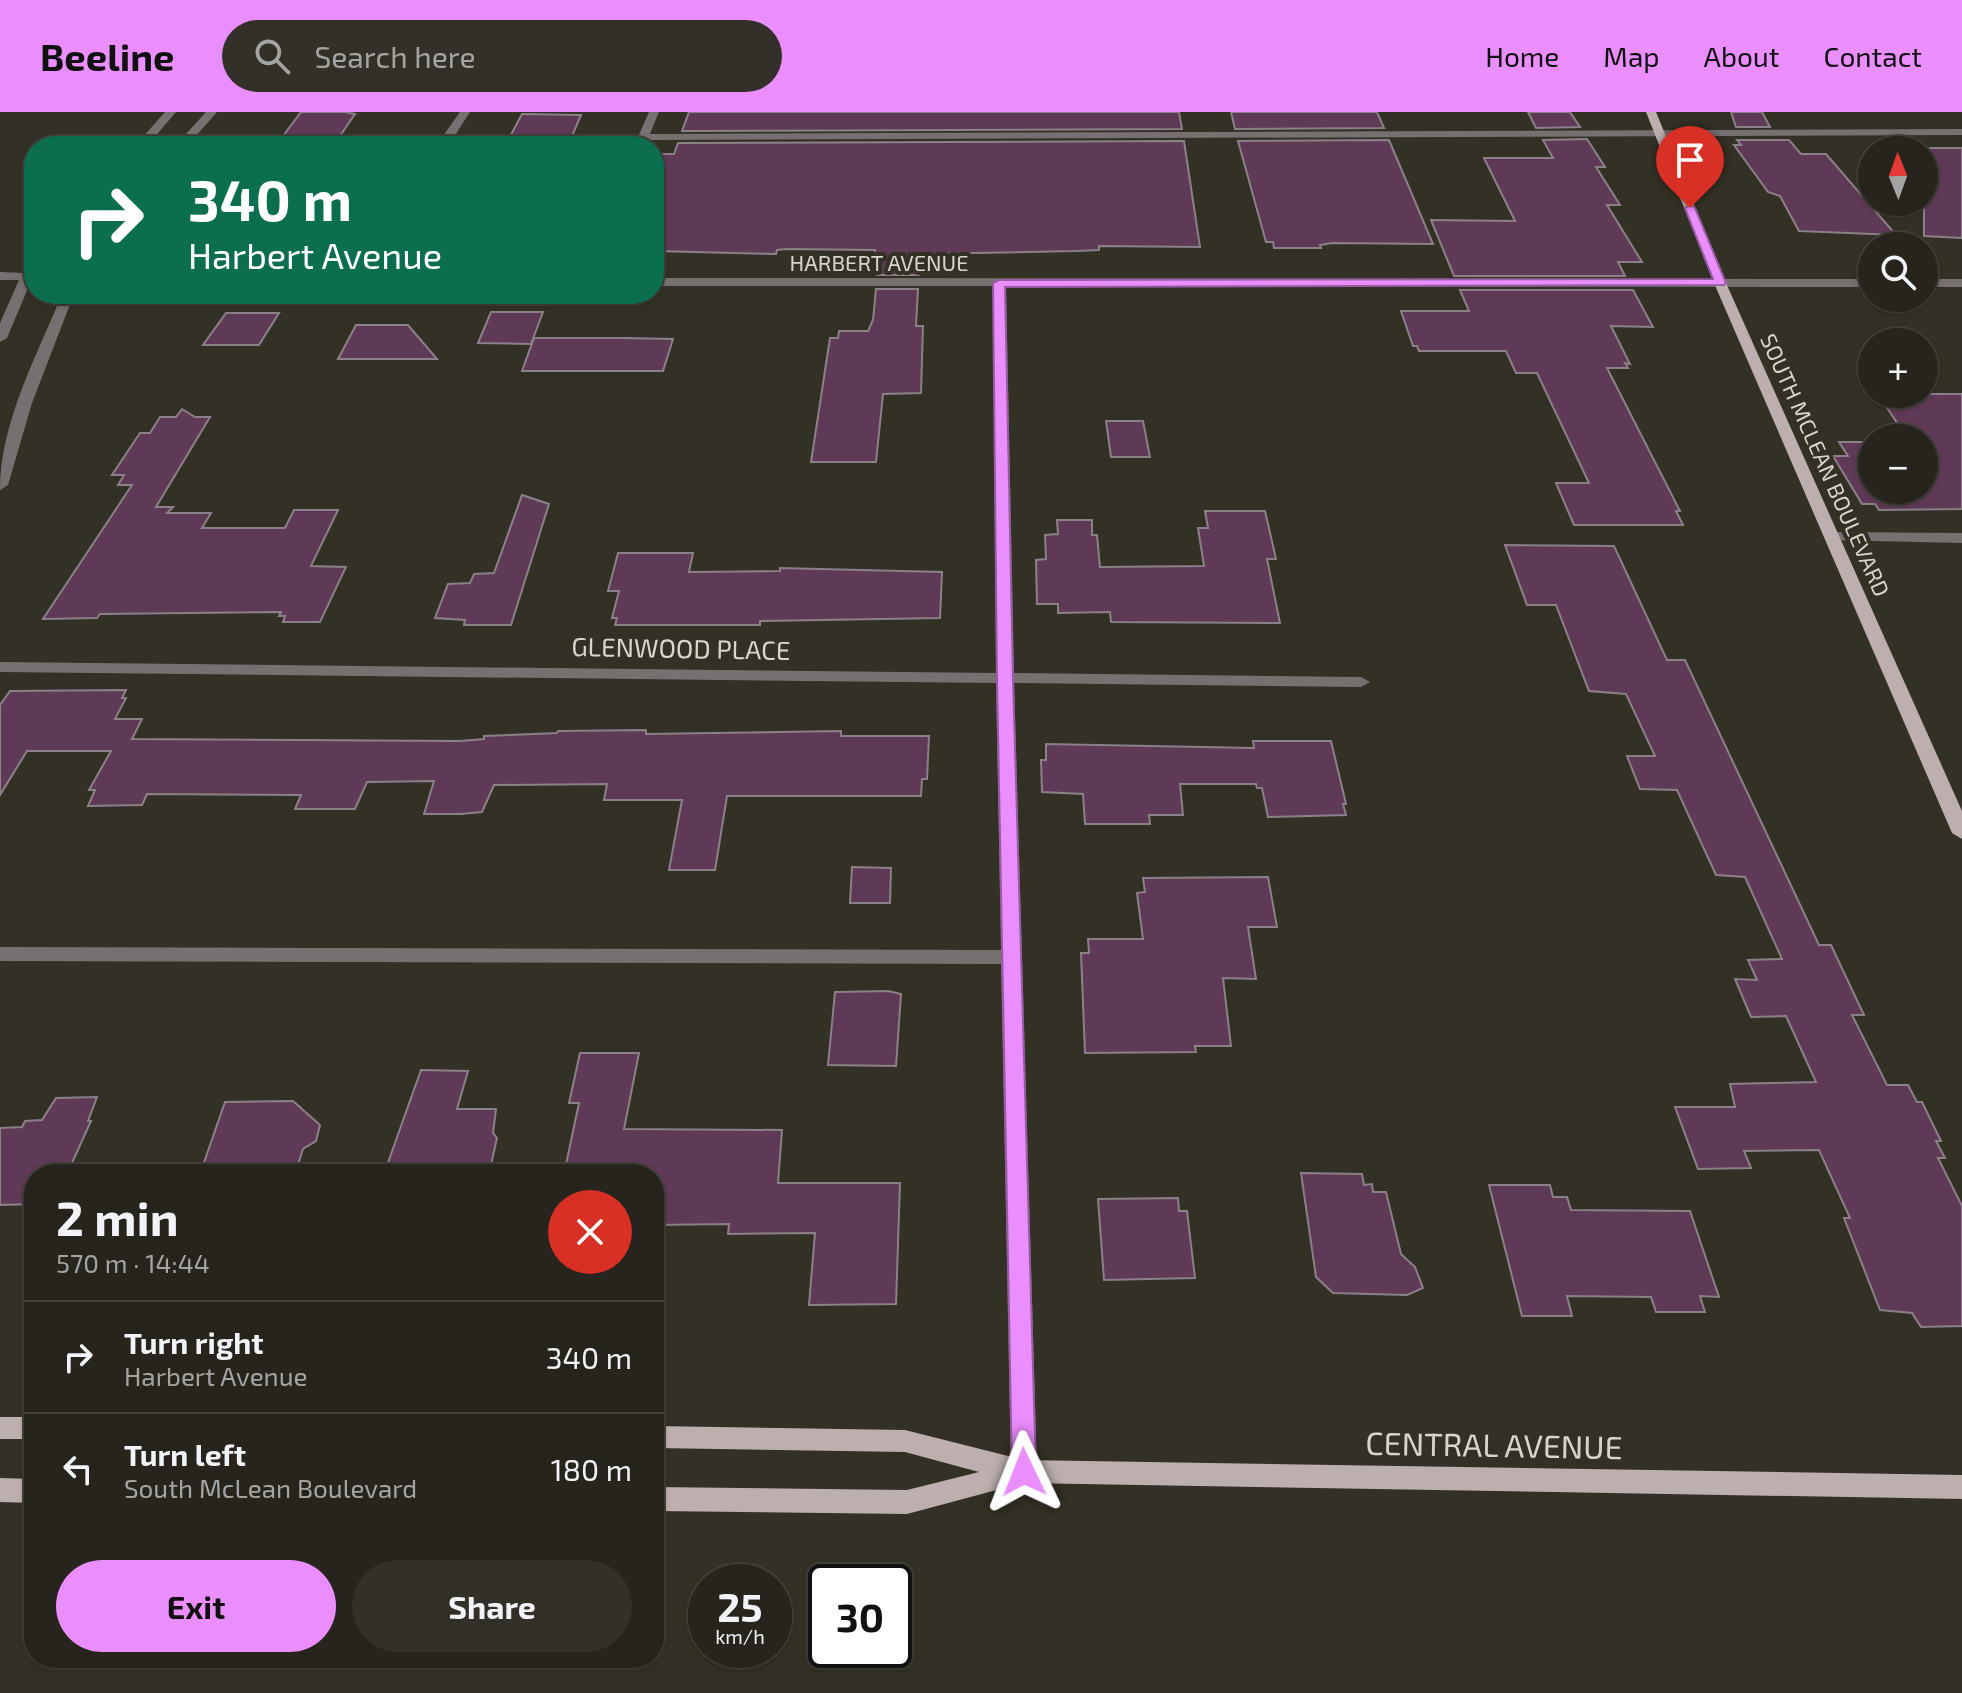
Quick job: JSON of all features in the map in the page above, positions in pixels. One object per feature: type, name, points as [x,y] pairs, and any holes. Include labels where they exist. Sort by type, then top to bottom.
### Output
[{"type":"main road","name":"SOUTH MCLEAN BOULEVARD","points":[[1651,112],[1720,283],[1961,829]]},
{"type":"main road","points":[[0,1428],[24,1428]]},
{"type":"main road","name":"CENTRAL AVENUE","points":[[664,1437],[905,1441],[1024,1472],[1962,1487]]},
{"type":"main road","name":"CENTRAL AVENUE","points":[[664,1499],[907,1502],[1024,1472]]},
{"type":"main road","points":[[0,1490],[24,1491]]},
{"type":"street","points":[[150,136],[171,112]]},
{"type":"street","points":[[190,136],[212,112]]},
{"type":"street","points":[[449,136],[465,112]]},
{"type":"street","points":[[644,136],[654,112]]},
{"type":"street","points":[[664,142],[1962,132]]},
{"type":"street","points":[[0,276],[24,274]]},
{"type":"street","name":"HARBERT AVENUE","points":[[664,282],[1858,283]]},
{"type":"street","points":[[999,283],[1024,1472]]},
{"type":"street","points":[[1938,283],[1962,283]]},
{"type":"street","points":[[0,338],[24,290]]},
{"type":"street","points":[[0,485],[25,403],[64,304]]},
{"type":"street","points":[[1833,537],[1962,538]]},
{"type":"street","name":"GLENWOOD PLACE","points":[[0,667],[1361,682]]},
{"type":"street","points":[[0,954],[1011,957]]},
{"type":"building","points":[[301,112],[355,114],[340,136],[283,136]]},
{"type":"building","points":[[689,112],[1179,112],[1182,129],[682,131]]},
{"type":"building","points":[[1231,112],[1377,112],[1384,128],[1235,129]]},
{"type":"building","points":[[1528,112],[1570,112],[1580,127],[1536,128]]},
{"type":"building","points":[[1731,112],[1762,112],[1770,127],[1736,127]]},
{"type":"building","points":[[522,114],[581,115],[572,136],[510,136]]},
{"type":"building","points":[[1587,139],[1605,167],[1596,167],[1620,205],[1607,205],[1642,262],[1618,262],[1625,276],[1454,276],[1431,220],[1515,221],[1484,158],[1553,158],[1543,140]]},
{"type":"building","points":[[1389,140],[1433,244],[1332,243],[1320,245],[1321,248],[1274,248],[1273,242],[1266,242],[1238,141]]},
{"type":"building","points":[[1737,140],[1789,140],[1801,154],[1826,154],[1858,191],[1858,216],[1880,216],[1893,232],[1799,231],[1780,196],[1768,192],[1734,145],[1741,145]]},
{"type":"building","points":[[1184,141],[1200,247],[1099,246],[1099,250],[1077,251],[920,254],[919,275],[877,275],[879,254],[875,254],[875,250],[787,249],[777,250],[776,254],[664,251],[664,154],[674,154],[678,143]]},
{"type":"building","points":[[1938,148],[1962,148],[1962,238],[1938,237],[1938,232],[1924,232],[1924,216],[1938,216]]},
{"type":"building","points":[[876,289],[918,289],[916,326],[923,326],[921,393],[883,394],[876,462],[811,462],[830,338],[838,338],[839,331],[868,331],[873,320]]},
{"type":"building","points":[[1460,290],[1633,290],[1653,327],[1611,326],[1630,364],[1625,363],[1628,368],[1607,368],[1680,511],[1676,511],[1683,525],[1574,525],[1556,483],[1589,483],[1537,373],[1516,373],[1506,351],[1419,351],[1417,346],[1413,346],[1401,311],[1469,311]]},
{"type":"building","points":[[491,312],[543,312],[531,344],[478,343]]},
{"type":"building","points":[[226,313],[279,313],[259,345],[203,345]]},
{"type":"building","points":[[356,325],[408,325],[437,359],[338,359]]},
{"type":"building","points":[[534,338],[673,339],[663,371],[522,371]]},
{"type":"building","points":[[1938,394],[1962,394],[1962,509],[1879,510],[1875,504],[1938,504],[1938,424],[1898,424],[1887,408],[1938,408]]},
{"type":"building","points":[[182,409],[195,417],[210,417],[156,507],[173,507],[167,513],[211,513],[202,528],[285,528],[294,510],[338,510],[311,566],[346,567],[320,622],[283,622],[285,616],[279,616],[281,612],[100,614],[97,618],[43,619],[132,485],[118,485],[124,475],[112,475],[140,433],[150,433],[160,417],[176,417]]},
{"type":"building","points":[[1106,421],[1143,421],[1150,457],[1111,457]]},
{"type":"building","points":[[1839,442],[1858,442],[1858,497],[1833,456],[1848,456]]},
{"type":"building","points":[[522,495],[549,504],[511,625],[464,625],[465,620],[435,618],[448,584],[470,583],[474,574],[494,573]]},
{"type":"building","points":[[1205,511],[1265,511],[1276,559],[1267,559],[1280,623],[1111,622],[1110,612],[1058,613],[1058,604],[1037,604],[1036,560],[1046,559],[1045,535],[1058,534],[1057,520],[1092,520],[1092,535],[1097,535],[1100,567],[1204,566],[1198,528],[1208,528]]},
{"type":"building","points":[[1505,545],[1614,546],[1667,660],[1685,660],[1819,945],[1831,945],[1864,1015],[1852,1015],[1887,1085],[1908,1085],[1917,1102],[1922,1102],[1941,1141],[1936,1141],[1945,1158],[1938,1158],[1962,1206],[1962,1326],[1921,1327],[1912,1313],[1880,1310],[1844,1218],[1850,1218],[1819,1150],[1744,1151],[1751,1168],[1698,1169],[1675,1107],[1735,1107],[1730,1084],[1816,1082],[1786,1016],[1751,1017],[1735,979],[1757,980],[1748,960],[1782,959],[1745,877],[1716,875],[1677,790],[1640,789],[1627,756],[1655,756],[1626,694],[1589,691],[1556,605],[1527,605]]},
{"type":"building","points":[[618,553],[693,553],[689,572],[780,571],[780,568],[942,572],[940,618],[760,621],[760,625],[615,625],[617,618],[612,618],[619,591],[608,591]]},
{"type":"building","points":[[126,690],[122,698],[126,698],[115,719],[142,719],[132,739],[460,741],[484,739],[484,736],[558,731],[646,730],[646,734],[841,731],[841,736],[929,736],[927,779],[922,779],[921,796],[727,796],[715,870],[669,870],[682,800],[604,800],[607,784],[494,785],[482,812],[461,814],[424,814],[434,781],[367,782],[355,809],[295,809],[301,795],[147,794],[142,805],[88,806],[95,790],[89,790],[111,751],[27,751],[0,795],[0,705],[10,691]]},
{"type":"building","points":[[1253,741],[1331,741],[1346,815],[1268,817],[1262,788],[1257,788],[1256,784],[1180,784],[1183,815],[1149,815],[1150,824],[1085,824],[1083,794],[1042,792],[1041,760],[1046,760],[1046,744],[1254,748]]},
{"type":"building","points":[[852,867],[891,868],[890,903],[850,903]]},
{"type":"building","points":[[1268,877],[1277,927],[1248,927],[1256,979],[1223,978],[1231,1046],[1195,1046],[1196,1052],[1085,1053],[1081,953],[1089,953],[1088,939],[1143,939],[1137,893],[1145,892],[1143,878]]},
{"type":"building","points":[[888,991],[901,994],[896,1066],[828,1065],[835,992]]},
{"type":"building","points":[[580,1053],[639,1053],[624,1129],[782,1130],[778,1183],[900,1183],[896,1304],[809,1305],[815,1233],[728,1234],[729,1224],[664,1225],[664,1164],[566,1164],[579,1103],[569,1103]]},
{"type":"building","points":[[421,1070],[468,1071],[457,1109],[496,1109],[493,1133],[497,1138],[491,1164],[388,1164]]},
{"type":"building","points":[[97,1097],[88,1121],[91,1121],[72,1164],[24,1164],[24,1204],[0,1205],[0,1128],[22,1127],[25,1121],[42,1120],[56,1098]]},
{"type":"building","points":[[293,1101],[320,1125],[316,1141],[303,1149],[298,1164],[203,1164],[225,1102]]},
{"type":"building","points":[[1301,1173],[1362,1174],[1364,1185],[1372,1184],[1373,1192],[1386,1192],[1401,1254],[1415,1267],[1423,1288],[1407,1295],[1333,1293],[1316,1277]]},
{"type":"building","points":[[1489,1185],[1550,1185],[1553,1197],[1567,1197],[1571,1210],[1690,1211],[1719,1297],[1700,1296],[1705,1312],[1656,1312],[1651,1297],[1567,1296],[1572,1316],[1522,1316]]},
{"type":"building","points":[[1178,1198],[1179,1211],[1187,1211],[1195,1278],[1104,1280],[1098,1199]]},
{"type":"route","points":[[1024,1472],[999,283],[1720,283],[1690,208]]}]
